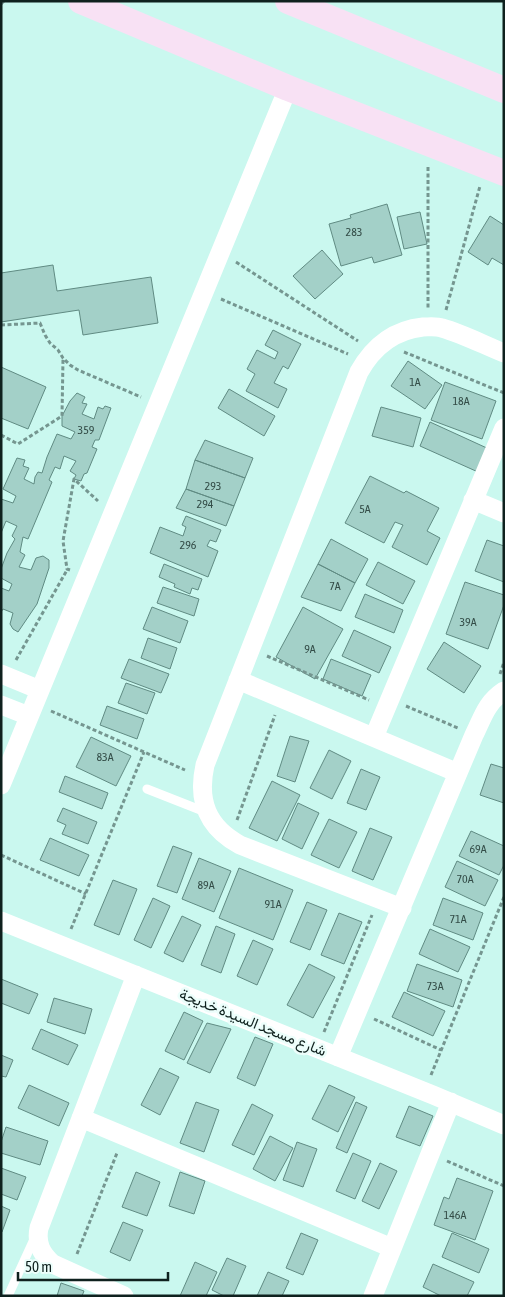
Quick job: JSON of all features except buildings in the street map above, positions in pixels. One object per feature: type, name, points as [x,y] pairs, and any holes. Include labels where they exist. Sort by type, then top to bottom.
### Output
[{"type":"street","points":[[81,1],[288,88],[494,170]]},
{"type":"street","points":[[288,1],[504,90]]},
{"type":"street","points":[[1,785],[288,88]]},
{"type":"street","points":[[402,908],[240,845],[230,839],[208,814],[202,790],[202,777],[205,765],[359,372],[374,352],[393,336],[416,328],[435,327],[504,353]]},
{"type":"street","points":[[374,737],[504,428]]},
{"type":"street","points":[[473,500],[504,513]]},
{"type":"street","points":[[4,675],[35,703]]},
{"type":"street","points":[[238,680],[458,773]]},
{"type":"street","points":[[338,1057],[474,735],[488,706],[495,697],[504,691]]},
{"type":"street","points":[[1,705],[35,703]]},
{"type":"street","name":"شارع مسجد السيدة خديجة","points":[[1,920],[504,1125]]},
{"type":"street","points":[[124,1296],[52,1264],[41,1250],[38,1243],[38,1235],[39,1228],[136,975]]},
{"type":"street","points":[[374,1296],[451,1102]]},
{"type":"street","points":[[81,1118],[392,1248]]},
{"type":"lane","points":[[147,789],[208,814]]},
{"type":"lane","points":[[8,1296],[39,1228]]},
{"type":"path","points":[[428,144],[435,327]]},
{"type":"path","points":[[435,327],[494,170]]},
{"type":"path","points":[[220,252],[374,352]]},
{"type":"path","points":[[204,292],[374,352],[504,393]]},
{"type":"path","points":[[1,325],[40,323],[50,344],[58,350],[70,365],[158,404]]},
{"type":"path","points":[[1,435],[18,444],[62,416],[63,358]]},
{"type":"path","points":[[4,675],[67,569],[64,541],[74,479],[113,514]]},
{"type":"path","points":[[67,569],[86,578]]},
{"type":"path","points":[[251,649],[474,735]]},
{"type":"path","points":[[230,839],[281,698]]},
{"type":"path","points":[[35,703],[202,777]]},
{"type":"path","points":[[64,946],[144,752]]},
{"type":"path","points":[[1,855],[86,894]]},
{"type":"path","points":[[424,1092],[504,897]]},
{"type":"path","points":[[317,1048],[379,899]]},
{"type":"path","points":[[358,1012],[441,1050]]},
{"type":"path","points":[[70,1272],[124,1136]]},
{"type":"path","points":[[430,1154],[504,1186]]}]
